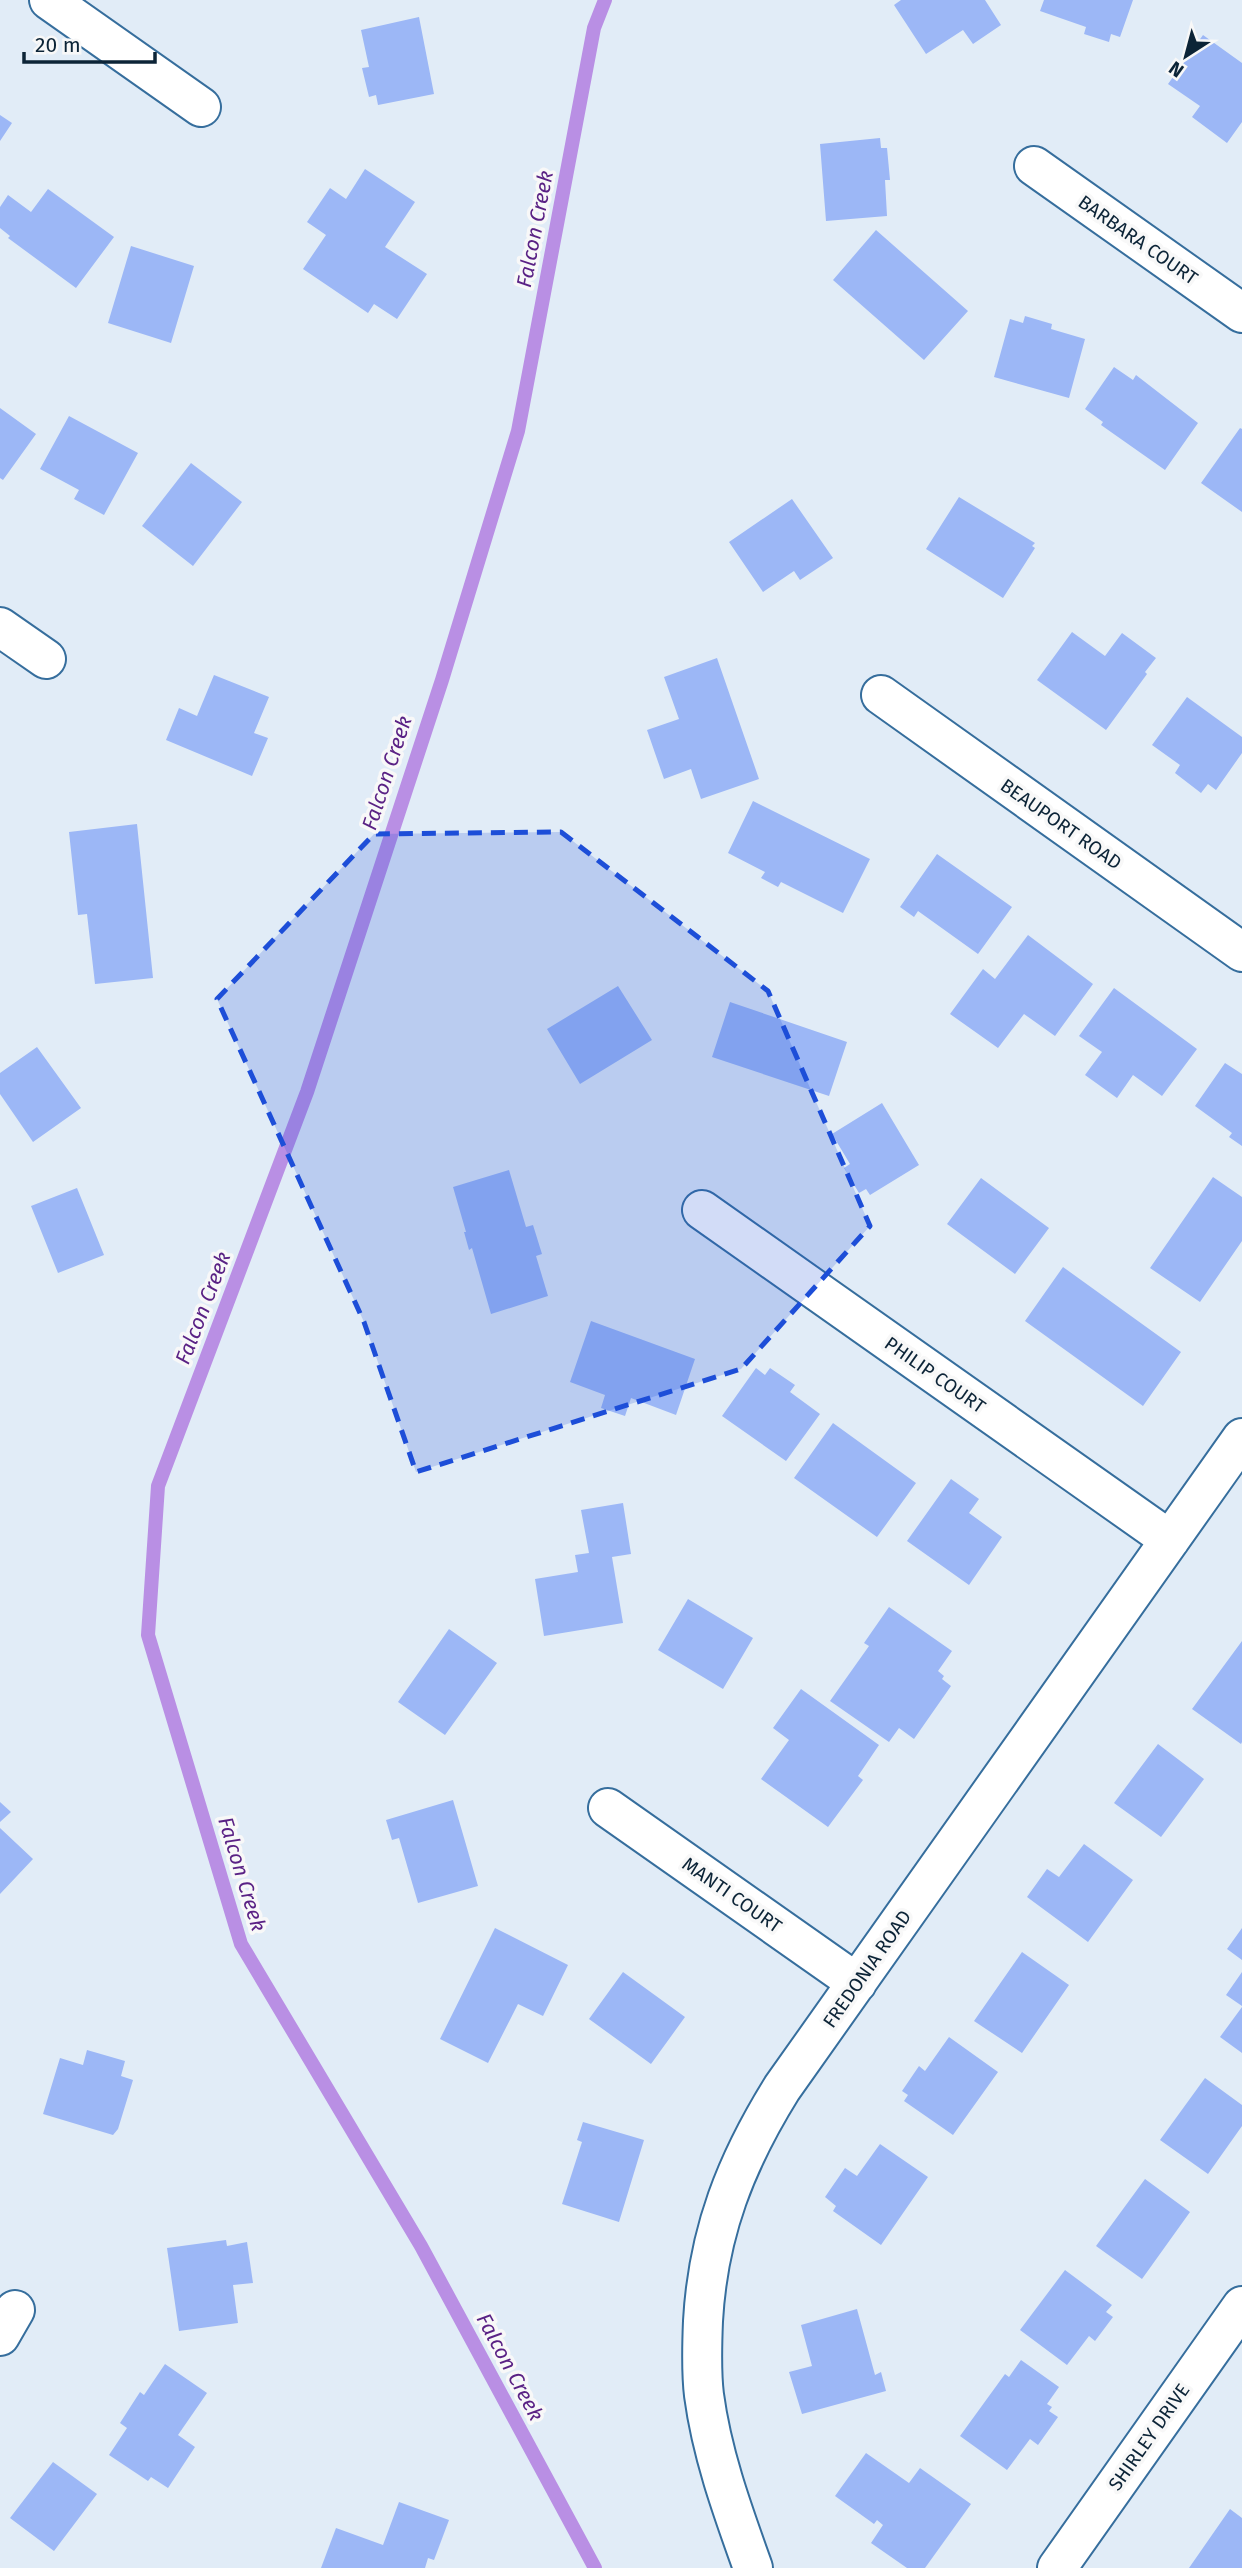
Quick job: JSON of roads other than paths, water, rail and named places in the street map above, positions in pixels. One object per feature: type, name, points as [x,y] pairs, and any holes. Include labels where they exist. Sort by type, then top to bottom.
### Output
[{"type":"street","points":[[49,0],[201,107]]},
{"type":"street","name":"BARBARA COURT","points":[[1034,166],[1242,313]]},
{"type":"street","points":[[0,627],[46,659]]},
{"type":"street","name":"BEAUPORT ROAD","points":[[881,695],[1242,953]]},
{"type":"street","name":"PHILIP COURT","points":[[702,1210],[1170,1540]]},
{"type":"street","name":"FREDONIA ROAD","points":[[753,2568],[726,2492],[704,2394],[702,2331],[707,2273],[715,2234],[727,2194],[751,2138],[782,2088],[1242,1438]]},
{"type":"street","name":"MANTI COURT","points":[[608,1808],[857,1983]]},
{"type":"street","name":"SHIRLEY DRIVE","points":[[1057,2568],[1242,2305]]},
{"type":"waterway","name":"Falcon Creek","points":[[595,2568],[421,2246],[241,1944],[148,1635],[158,1486],[307,1092],[442,680],[518,431],[594,28],[605,0]]}]
